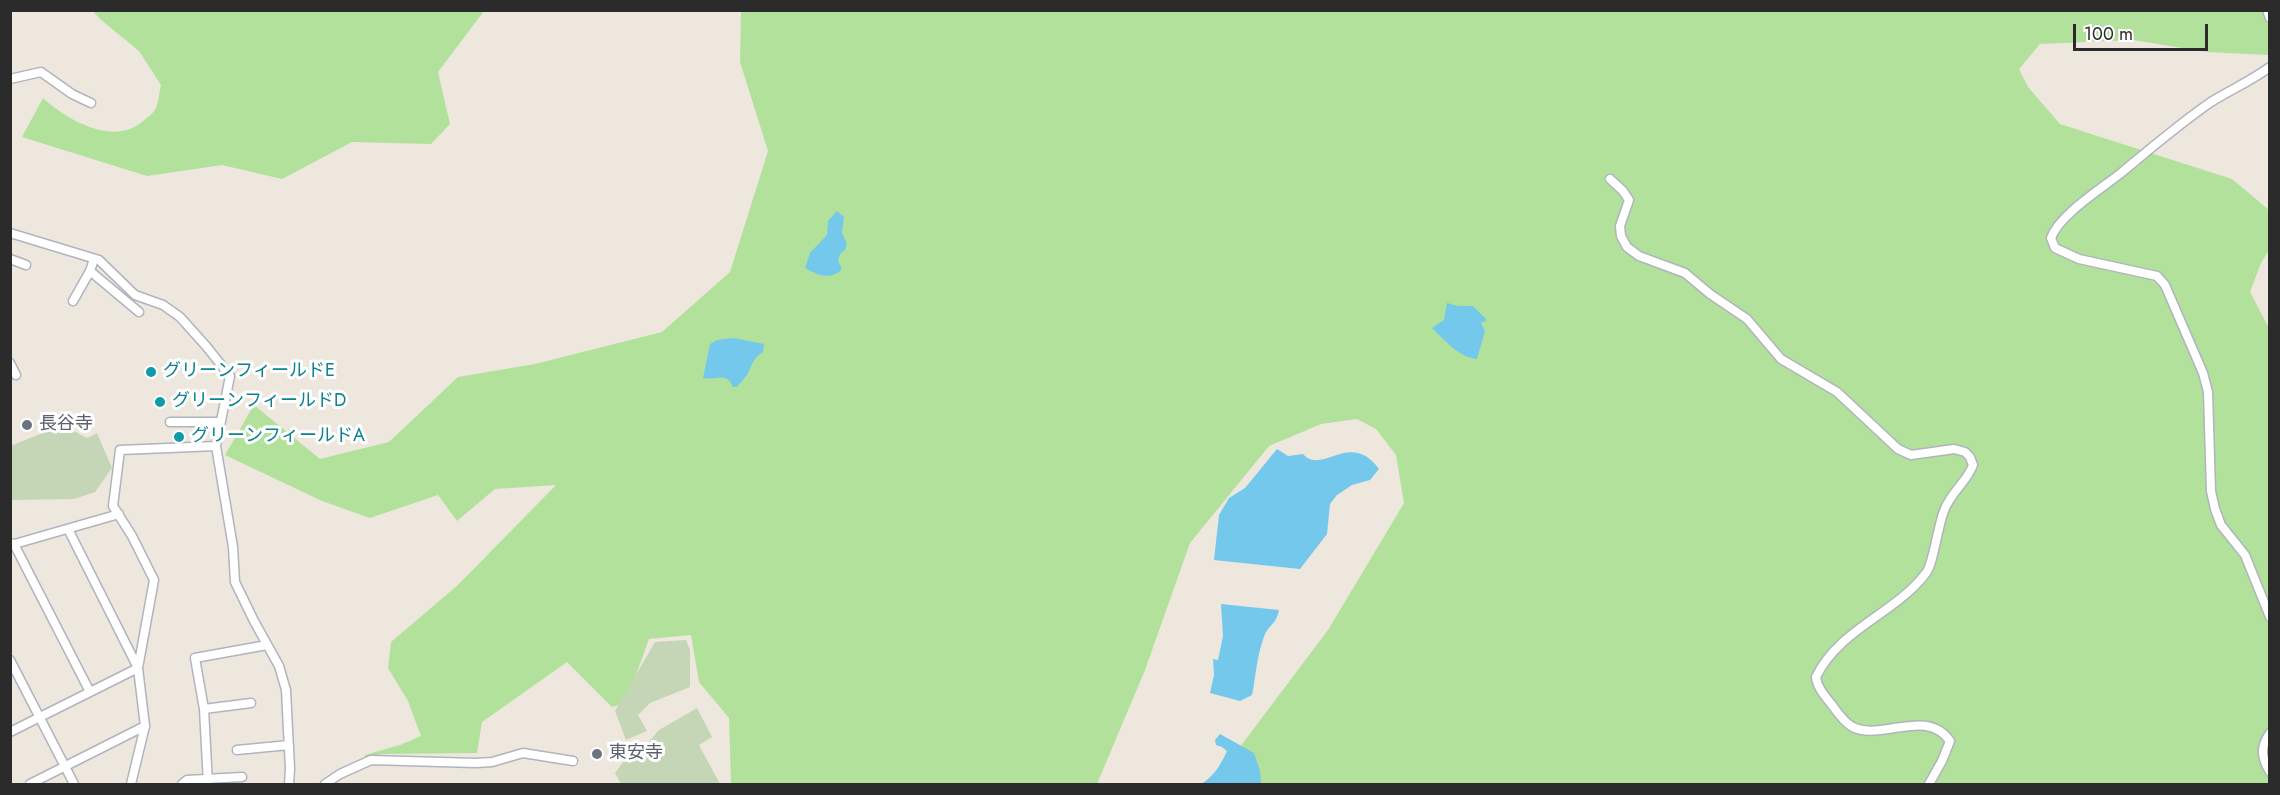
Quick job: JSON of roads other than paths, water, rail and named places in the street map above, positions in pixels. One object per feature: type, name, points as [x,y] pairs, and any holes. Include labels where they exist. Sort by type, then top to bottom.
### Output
[{"type":"street","points":[[2267,10],[2270,18]]},
{"type":"street","points":[[2270,67],[2213,101],[2176,127],[2078,208],[2059,225],[2051,238],[2055,248],[2079,259],[2157,276],[2165,285],[2203,373],[2208,392],[2211,491],[2215,509],[2221,525],[2245,555],[2270,617]]},
{"type":"street","points":[[10,79],[41,72],[72,94],[91,104]]},
{"type":"street","points":[[1610,179],[1629,200],[1620,226],[1621,236],[1627,247],[1639,256],[1685,273],[1710,294],[1747,319],[1781,359],[1837,392],[1898,449],[1911,455],[1954,448],[1965,452],[1970,457],[1973,465],[1971,473],[1951,496],[1944,511],[1928,572],[1911,589],[1844,642],[1821,666],[1816,677],[1822,692],[1851,726],[1872,730],[1914,725],[1938,731],[1947,736],[1950,741],[1929,784]]},
{"type":"street","points":[[10,233],[99,260],[135,295],[163,305],[180,317],[230,376],[216,446],[233,547],[235,582],[279,666],[286,690],[289,784]]},
{"type":"street","points":[[73,301],[94,259]]},
{"type":"street","points":[[10,260],[26,265]]},
{"type":"street","points":[[90,271],[139,312]]},
{"type":"street","points":[[10,363],[16,375]]},
{"type":"street","points":[[170,422],[220,422]]},
{"type":"street","points":[[131,784],[145,726],[138,668],[154,580],[113,506],[120,450],[216,446]]},
{"type":"street","points":[[90,692],[12,544],[119,514]]},
{"type":"street","points":[[68,529],[138,668]]},
{"type":"street","points":[[208,782],[204,709],[195,658],[267,645]]},
{"type":"street","points":[[10,660],[13,670],[74,784]]},
{"type":"street","points":[[10,732],[138,668]]},
{"type":"street","points":[[204,709],[250,704]]},
{"type":"street","points":[[30,784],[145,726]]},
{"type":"street","points":[[2270,733],[2264,741],[2262,751],[2262,759],[2270,772]]},
{"type":"street","points":[[237,750],[289,745]]},
{"type":"street","points":[[325,784],[340,774],[371,760],[476,763],[492,762],[524,753],[573,761]]},
{"type":"street","points":[[182,784],[187,780],[208,782],[242,777]]},
{"type":"water","points":[[837,211],[844,217],[842,233],[847,244],[838,261],[842,269],[833,275],[819,275],[805,268],[810,253],[827,235],[828,221]]},
{"type":"water","points":[[1447,303],[1473,306],[1487,320],[1481,323],[1485,331],[1477,359],[1458,351],[1432,328],[1444,320]]},
{"type":"water","points":[[734,338],[764,344],[763,352],[754,360],[745,377],[737,387],[733,387],[724,378],[703,378],[710,344],[717,340]]},
{"type":"water","points":[[1277,449],[1288,456],[1303,454],[1311,459],[1319,460],[1347,452],[1358,453],[1368,458],[1379,469],[1370,480],[1352,485],[1337,495],[1330,504],[1327,534],[1300,569],[1214,560],[1219,515],[1229,498],[1245,488]]},
{"type":"water","points":[[1221,604],[1279,610],[1277,618],[1262,642],[1252,695],[1240,701],[1210,693],[1214,675],[1213,659],[1218,660],[1223,636]]},
{"type":"water","points":[[1220,734],[1254,753],[1260,771],[1261,784],[1201,784],[1210,778],[1227,751],[1216,745],[1215,740]]},
{"type":"place","name":"グリーンフィールドE","points":[[151,372]]},
{"type":"place","name":"グリーンフィールドD","points":[[160,402]]},
{"type":"place","name":"長谷寺","points":[[27,425]]},
{"type":"place","name":"グリーンフィールドA","points":[[179,437]]},
{"type":"place","name":"東安寺","points":[[597,754]]}]
